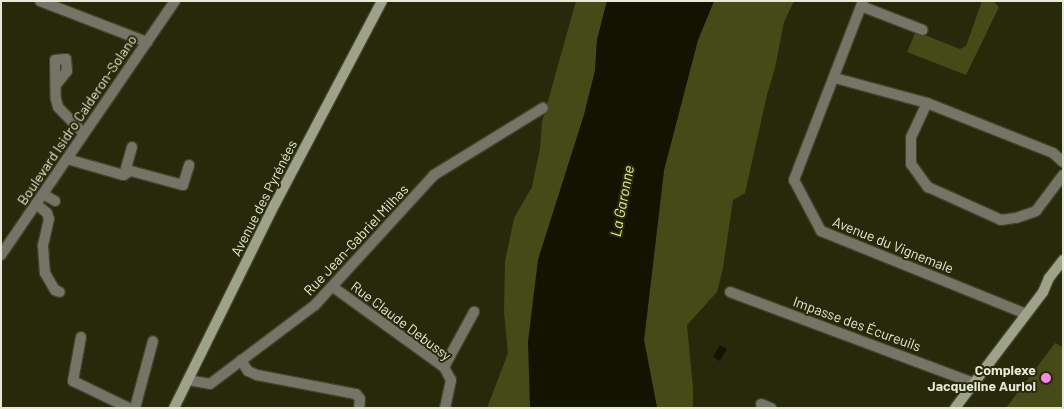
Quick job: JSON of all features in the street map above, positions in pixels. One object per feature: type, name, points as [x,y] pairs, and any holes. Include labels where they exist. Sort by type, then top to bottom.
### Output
[{"type":"main road","name":"Avenue des Pyrénées","points":[[174,408],[275,204],[382,1]]},
{"type":"main road","points":[[1043,292],[1049,278],[1063,260]]},
{"type":"main road","points":[[956,408],[1043,292],[1063,271]]},
{"type":"street","points":[[40,1],[147,42]]},
{"type":"street","name":"Boulevard Isidro Calderon-Solano","points":[[1,254],[175,1]]},
{"type":"street","name":"Avenue du Vignemale","points":[[923,30],[862,4],[794,180],[821,231],[1026,314]]},
{"type":"street","points":[[835,78],[927,103],[1053,153],[1063,162]]},
{"type":"street","points":[[56,85],[58,107],[84,134]]},
{"type":"street","points":[[927,103],[911,138],[911,164],[928,187],[1001,220],[1016,218],[1036,211],[1063,175]]},
{"type":"street","name":"Rue Jean-Gabriel Milhas","points":[[188,380],[210,384],[315,305],[333,288],[434,175],[543,108]]},
{"type":"street","points":[[124,175],[132,147]]},
{"type":"street","points":[[67,159],[124,175],[131,171],[183,185],[189,165]]},
{"type":"street","points":[[43,194],[55,201]]},
{"type":"street","points":[[36,204],[47,213],[49,219],[43,246],[45,273],[55,290],[60,292]]},
{"type":"street","name":"Rue Claude Debussy","points":[[333,288],[444,367],[451,380],[445,408]]},
{"type":"street","name":"Impasse des Écureuils","points":[[730,292],[974,383]]},
{"type":"street","points":[[444,367],[474,312]]},
{"type":"street","points":[[81,337],[73,381],[129,408]]},
{"type":"street","points":[[135,408],[153,342]]},
{"type":"street","points":[[242,360],[248,371],[257,375],[356,394],[360,399],[359,408]]},
{"type":"green space","points":[[576,1],[607,1],[597,40],[595,71],[584,115],[538,260],[530,408],[487,408],[508,353],[504,312],[505,262],[514,218],[532,187],[540,148],[542,122]]},
{"type":"green space","points":[[714,1],[794,1],[784,22],[745,193],[733,200],[723,268],[717,292],[687,325],[693,387],[693,408],[657,408],[644,340],[664,170],[698,39]]},
{"type":"green space","points":[[982,1],[993,1],[999,7],[966,75],[907,52],[915,33],[912,30],[960,49],[966,46]]},
{"type":"green space","name":"Complexe Jacqueline Auriol","points":[[1055,343],[1063,347],[1063,408],[1006,408]]},
{"type":"water","name":"La Garonne","points":[[607,1],[714,1],[698,40],[664,170],[644,340],[657,408],[530,408],[528,342],[538,260],[584,115],[595,71],[597,40]]},
{"type":"water","points":[[720,345],[727,349],[720,361],[713,357]]},
{"type":"place","name":"Complexe Jacqueline Auriol","points":[[1046,378]]}]
